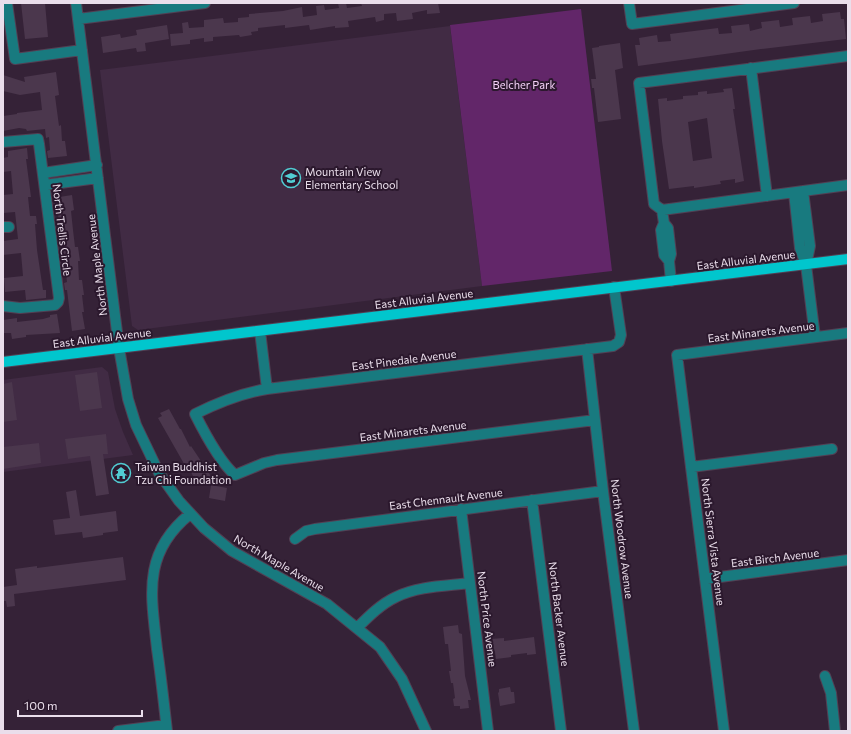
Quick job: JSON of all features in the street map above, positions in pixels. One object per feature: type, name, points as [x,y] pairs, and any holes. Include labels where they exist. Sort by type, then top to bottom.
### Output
[{"type":"main road","name":"East Alluvial Avenue","points":[[3,362],[848,259]]},
{"type":"street","points":[[7,3],[15,59],[82,50]]},
{"type":"street","name":"North Maple Avenue","points":[[76,3],[119,348],[128,399],[134,421],[142,439],[160,473],[179,501],[204,528],[232,551],[327,604],[380,647],[402,679],[426,731]]},
{"type":"street","points":[[78,19],[205,3]]},
{"type":"street","points":[[629,3],[632,24],[794,3]]},
{"type":"street","points":[[671,281],[669,260],[664,255],[661,230],[664,223],[662,210],[654,204],[639,83],[848,56]]},
{"type":"street","points":[[751,68],[767,196]]},
{"type":"street","name":"North Trellis Circle","points":[[3,142],[38,139],[40,144],[59,298],[55,305],[20,308],[3,306]]},
{"type":"street","points":[[43,172],[97,165]]},
{"type":"street","points":[[67,170],[68,182]]},
{"type":"street","points":[[45,185],[98,178]]},
{"type":"street","points":[[662,210],[848,186]]},
{"type":"street","points":[[799,192],[800,248],[806,264],[815,337]]},
{"type":"street","name":"East Pinedale Avenue","points":[[235,475],[215,449],[202,429],[195,414],[230,398],[249,392],[267,389],[613,346],[619,342],[620,334],[614,287]]},
{"type":"street","points":[[260,331],[267,389]]},
{"type":"street","name":"East Minarets Avenue","points":[[677,355],[848,333]]},
{"type":"street","name":"North Woodrow Avenue","points":[[587,349],[603,491],[634,731]]},
{"type":"street","name":"North Sierra Vista Avenue","points":[[677,355],[724,731]]},
{"type":"street","name":"East Minarets Avenue","points":[[235,475],[264,463],[278,460],[595,420]]},
{"type":"street","points":[[691,467],[832,449]]},
{"type":"street","name":"East Chennault Avenue","points":[[295,539],[306,531],[315,528],[603,491]]},
{"type":"street","name":"North Backer Avenue","points":[[532,500],[561,731]]},
{"type":"street","name":"North Price Avenue","points":[[462,509],[488,731]]},
{"type":"street","points":[[118,731],[167,728],[152,606],[152,581],[155,564],[160,550],[178,524],[190,514]]},
{"type":"street","name":"East Birch Avenue","points":[[705,578],[848,560]]},
{"type":"street","points":[[357,628],[382,605],[397,596],[414,590],[470,583]]},
{"type":"street","points":[[825,676],[831,693],[835,731]]},
{"type":"shaded area","name":"Mountain View Elementary School","points":[[450,26],[482,286],[138,330],[132,326],[100,70]]},
{"type":"shaded area","points":[[102,367],[108,372],[115,409],[133,455],[3,472],[3,380]]},
{"type":"green space","name":"Belcher Park","points":[[581,9],[612,271],[482,286],[450,25]]},
{"type":"building","points":[[21,3],[45,3],[48,37],[25,39]]},
{"type":"building","points":[[338,3],[346,3],[347,8],[362,6],[361,3],[438,3],[440,13],[427,14],[427,10],[412,13],[413,19],[397,21],[396,13],[384,14],[384,20],[376,22],[375,17],[348,21],[349,27],[335,28],[335,26],[310,30],[309,25],[285,28],[285,25],[258,28],[258,31],[251,32],[252,35],[240,37],[239,35],[213,37],[213,41],[204,42],[204,38],[190,40],[190,44],[171,46],[170,34],[183,33],[182,23],[188,22],[189,28],[204,27],[204,20],[223,18],[224,23],[238,22],[238,18],[249,17],[249,14],[283,11],[302,7],[303,17],[317,15],[316,6],[324,5],[325,10],[339,8]]},
{"type":"building","points":[[840,12],[841,19],[844,19],[846,39],[638,66],[635,45],[640,45],[639,38],[657,35],[658,42],[671,41],[670,34],[718,28],[719,34],[732,33],[731,26],[749,24],[750,31],[762,28],[761,22],[779,20],[780,27],[793,25],[792,18],[810,16],[811,23],[823,21],[822,14]]},
{"type":"building","points":[[167,25],[169,39],[145,43],[146,51],[137,52],[136,48],[103,53],[101,37],[120,34],[121,38],[137,35],[136,30]]},
{"type":"building","points":[[620,43],[623,68],[615,70],[621,119],[598,122],[594,88],[592,88],[591,79],[596,79],[592,48]]},
{"type":"building","points":[[56,72],[59,95],[55,96],[59,126],[61,125],[62,141],[65,141],[67,156],[48,158],[47,151],[50,150],[49,137],[46,138],[45,129],[27,131],[26,129],[19,128],[3,131],[3,116],[42,110],[40,92],[20,95],[3,91],[3,75],[25,82],[24,77]]},
{"type":"building","points":[[732,88],[735,109],[733,109],[744,181],[735,183],[735,179],[720,181],[721,184],[694,188],[694,186],[669,189],[658,99],[667,98],[667,101],[683,99],[683,96],[698,95],[698,92],[707,91],[707,94],[724,92],[723,89]],"holes":[[[707,118],[712,158],[693,161],[688,122]]]},
{"type":"building","points":[[27,148],[28,159],[26,159],[31,197],[28,197],[30,216],[36,216],[37,224],[35,224],[37,250],[43,290],[46,290],[46,298],[26,300],[25,290],[5,292],[4,278],[23,276],[21,253],[3,255],[3,241],[18,239],[15,212],[3,213],[3,195],[13,194],[11,171],[3,172],[3,158],[8,157],[8,151]]},
{"type":"building","points":[[72,195],[74,210],[71,211],[75,247],[78,247],[80,261],[78,261],[79,280],[82,280],[84,295],[82,295],[84,312],[82,312],[85,329],[72,331],[67,290],[65,290],[64,283],[67,282],[65,262],[61,263],[60,256],[63,256],[57,206],[54,206],[53,198]]},
{"type":"building","points":[[57,314],[60,333],[26,335],[26,337],[12,339],[11,333],[3,333],[3,320],[17,318],[17,322],[43,319],[50,317],[50,315]]},
{"type":"building","points":[[97,372],[102,408],[80,411],[75,375]]},
{"type":"building","points":[[12,382],[17,420],[3,422],[3,384]]},
{"type":"building","points":[[169,409],[190,447],[191,446],[203,464],[204,463],[212,479],[202,484],[200,480],[196,482],[189,468],[187,469],[158,418],[162,416],[160,413]]},
{"type":"building","points":[[106,434],[108,454],[103,454],[109,494],[96,496],[90,456],[68,459],[65,439]]},
{"type":"building","points":[[39,443],[41,463],[3,469],[3,447]]},
{"type":"building","points":[[211,485],[227,488],[225,501],[209,498]]},
{"type":"building","points":[[76,490],[80,516],[116,511],[118,531],[83,538],[82,532],[55,535],[53,520],[70,518],[66,492]]},
{"type":"building","points":[[123,557],[126,580],[14,594],[15,606],[7,607],[6,601],[3,601],[3,587],[17,585],[15,569],[37,566],[37,568]]},
{"type":"building","points":[[458,625],[459,633],[462,634],[465,676],[471,700],[468,700],[469,708],[460,709],[460,706],[454,706],[453,699],[455,698],[453,683],[451,683],[449,671],[451,671],[448,644],[445,644],[443,627]]},
{"type":"building","points":[[534,637],[536,654],[527,655],[527,653],[511,655],[511,657],[496,659],[495,652],[492,650],[491,639],[504,638],[504,641]]},
{"type":"building","points":[[510,687],[511,692],[514,692],[515,703],[500,706],[498,693],[499,689]]},
{"type":"place","name":"Mountain View Elementary School","points":[[291,178]]},
{"type":"place","name":"Taiwan Buddhist Tzu Chi Foundation","points":[[121,473]]}]
